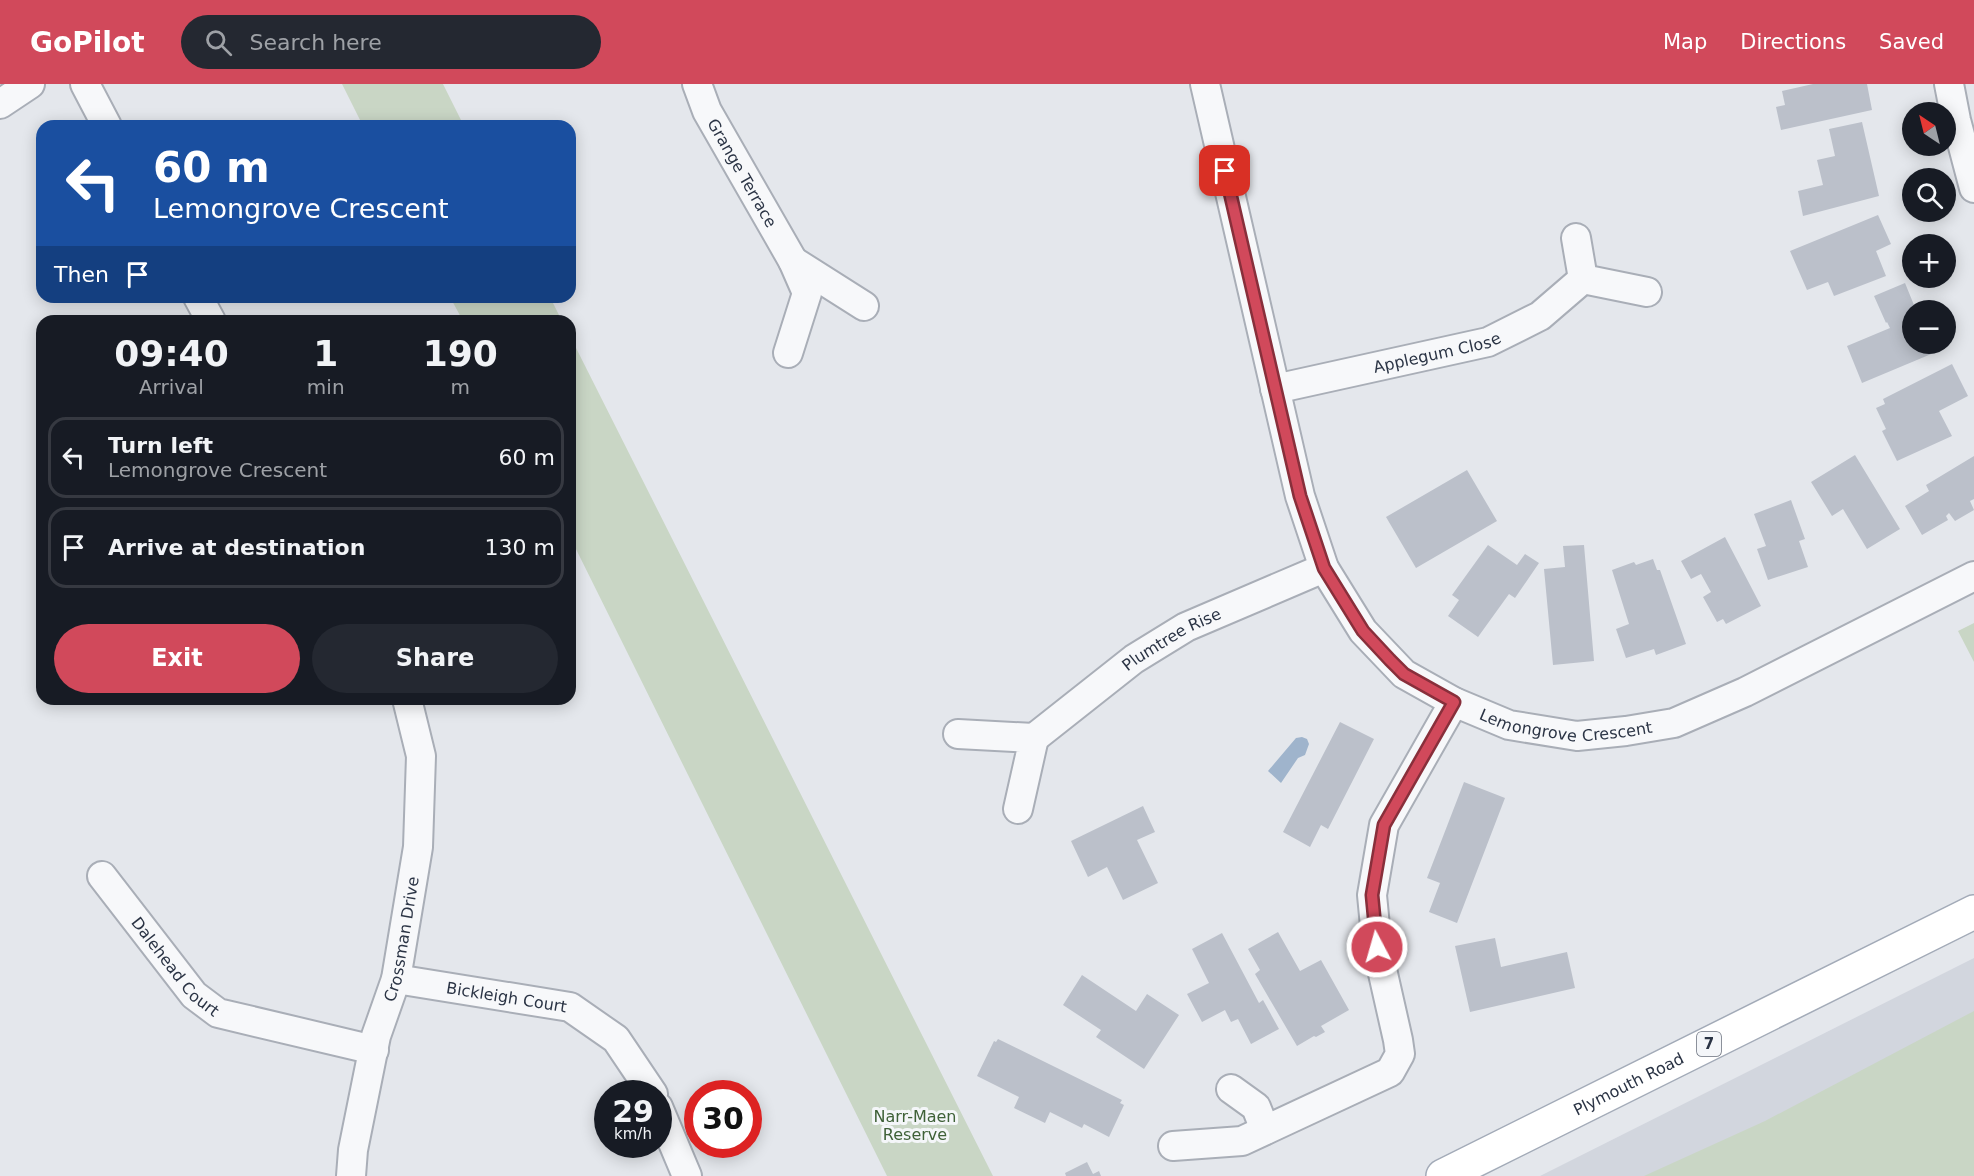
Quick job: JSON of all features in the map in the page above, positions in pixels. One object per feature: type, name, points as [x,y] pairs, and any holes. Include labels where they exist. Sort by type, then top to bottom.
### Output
[{"type":"main road","name":"Plymouth Road","points":[[1443,1176],[1974,912]]},
{"type":"street","points":[[0,104],[30,84]]},
{"type":"street","points":[[85,84],[104,120]]},
{"type":"street","name":"Grange Terrace","points":[[697,84],[707,111],[793,261],[807,293],[788,353]]},
{"type":"street","name":"Lemongrove Crescent","points":[[1205,84],[1300,496],[1324,568],[1363,631],[1404,674],[1454,702],[1509,725],[1578,736],[1674,723],[1745,692],[1974,576]]},
{"type":"street","points":[[1949,84],[1974,188]]},
{"type":"street","points":[[1576,238],[1582,279],[1647,292]]},
{"type":"street","name":"Grange Terrace","points":[[793,261],[864,306]]},
{"type":"street","name":"Applegum Close","points":[[1275,390],[1488,342],[1540,316],[1582,279]]},
{"type":"street","name":"Plumtree Rise","points":[[1034,738],[1134,660],[1186,627],[1324,568]]},
{"type":"street","points":[[1173,1146],[1242,1141],[1390,1072],[1400,1054],[1377,947],[1372,895],[1384,825],[1454,702]]},
{"type":"street","name":"Crossman Drive","points":[[351,1176],[353,1150],[376,1036],[396,979],[418,847],[421,756],[408,705]]},
{"type":"street","points":[[957,734],[1034,738],[1018,809]]},
{"type":"street","name":"Dalehead Court","points":[[102,876],[194,995],[218,1013],[374,1050]]},
{"type":"street","name":"Bickleigh Court","points":[[396,979],[570,1006],[616,1039],[644,1080]]},
{"type":"street","points":[[1231,1089],[1256,1107],[1265,1130]]},
{"type":"street","points":[[672,1140],[687,1176]]},
{"type":"shaded area","points":[[1974,958],[1974,1176],[1540,1176]]},
{"type":"green space","points":[[342,84],[443,84],[461,120],[360,120]]},
{"type":"green space","points":[[453,303],[553,303],[559,315],[460,315]]},
{"type":"green space","name":"Narr-Maen Reserve","points":[[576,348],[993,1176],[887,1176],[576,549]]},
{"type":"green space","points":[[1974,623],[1974,662],[1958,631]]},
{"type":"green space","points":[[1974,1011],[1974,1176],[1644,1176],[1765,1121]]},
{"type":"water","points":[[1296,738],[1307,739],[1309,744],[1305,755],[1298,758],[1281,783],[1268,771]]},
{"type":"building","points":[[1813,84],[1867,84],[1872,110],[1781,130],[1776,107],[1785,105],[1782,91]]},
{"type":"building","points":[[1862,122],[1879,196],[1803,216],[1798,191],[1823,185],[1817,160],[1835,156],[1829,129]]},
{"type":"building","points":[[1878,215],[1891,244],[1876,251],[1886,276],[1834,296],[1828,282],[1807,290],[1790,251]]},
{"type":"building","points":[[1902,284],[1902,288],[1907,288],[1912,300],[1902,300],[1902,354],[1931,354],[1862,383],[1847,346],[1890,328],[1874,296]]},
{"type":"building","points":[[1952,364],[1968,396],[1939,411],[1952,436],[1897,461],[1882,431],[1886,429],[1876,408],[1885,404],[1883,399]]},
{"type":"building","points":[[1855,455],[1900,529],[1867,549],[1843,509],[1832,516],[1811,482]]},
{"type":"building","points":[[1974,456],[1974,499],[1970,501],[1974,510],[1955,521],[1949,513],[1946,516],[1948,520],[1922,535],[1905,506],[1929,491],[1926,485]]},
{"type":"building","points":[[1467,470],[1497,521],[1416,568],[1386,517]]},
{"type":"building","points":[[1791,500],[1805,539],[1799,541],[1808,567],[1768,580],[1757,549],[1766,546],[1754,514]]},
{"type":"building","points":[[1725,537],[1761,606],[1726,624],[1723,619],[1717,622],[1703,597],[1711,592],[1701,574],[1691,579],[1681,561]]},
{"type":"building","points":[[1488,545],[1517,565],[1525,554],[1539,563],[1515,598],[1509,594],[1478,637],[1448,616],[1459,600],[1452,595]]},
{"type":"building","points":[[1584,545],[1594,661],[1553,665],[1544,569],[1565,567],[1563,546]]},
{"type":"building","points":[[1653,559],[1657,570],[1660,570],[1686,644],[1656,655],[1654,649],[1626,658],[1616,629],[1629,624],[1612,570],[1634,562],[1636,565]]},
{"type":"building","points":[[1340,722],[1374,739],[1328,829],[1321,825],[1310,847],[1283,832]]},
{"type":"building","points":[[1464,782],[1505,798],[1457,923],[1429,912],[1440,883],[1427,878]]},
{"type":"building","points":[[1143,806],[1155,832],[1137,840],[1158,883],[1123,900],[1107,867],[1088,877],[1071,841]]},
{"type":"building","points":[[1278,932],[1300,971],[1321,960],[1349,1010],[1321,1026],[1325,1032],[1297,1046],[1255,974],[1260,970],[1248,949]]},
{"type":"building","points":[[1222,933],[1259,1003],[1263,1000],[1279,1029],[1251,1044],[1238,1019],[1231,1022],[1225,1010],[1202,1022],[1187,994],[1209,983],[1192,949]]},
{"type":"building","points":[[1495,938],[1501,967],[1567,952],[1575,988],[1470,1012],[1455,946]]},
{"type":"building","points":[[1082,975],[1136,1011],[1147,994],[1179,1015],[1144,1069],[1096,1037],[1101,1030],[1063,1005]]},
{"type":"building","points":[[998,1039],[1122,1100],[1120,1103],[1124,1105],[1109,1137],[1084,1124],[1082,1128],[1050,1112],[1045,1123],[1014,1108],[1019,1097],[977,1076],[994,1041]]},
{"type":"building","points":[[1087,1162],[1093,1174],[1099,1171],[1101,1176],[1066,1176],[1065,1173]]},
{"type":"route","points":[[1225,171],[1300,496],[1324,568],[1363,631],[1390,660],[1404,674],[1454,702],[1384,825],[1372,895],[1377,947]]}]
